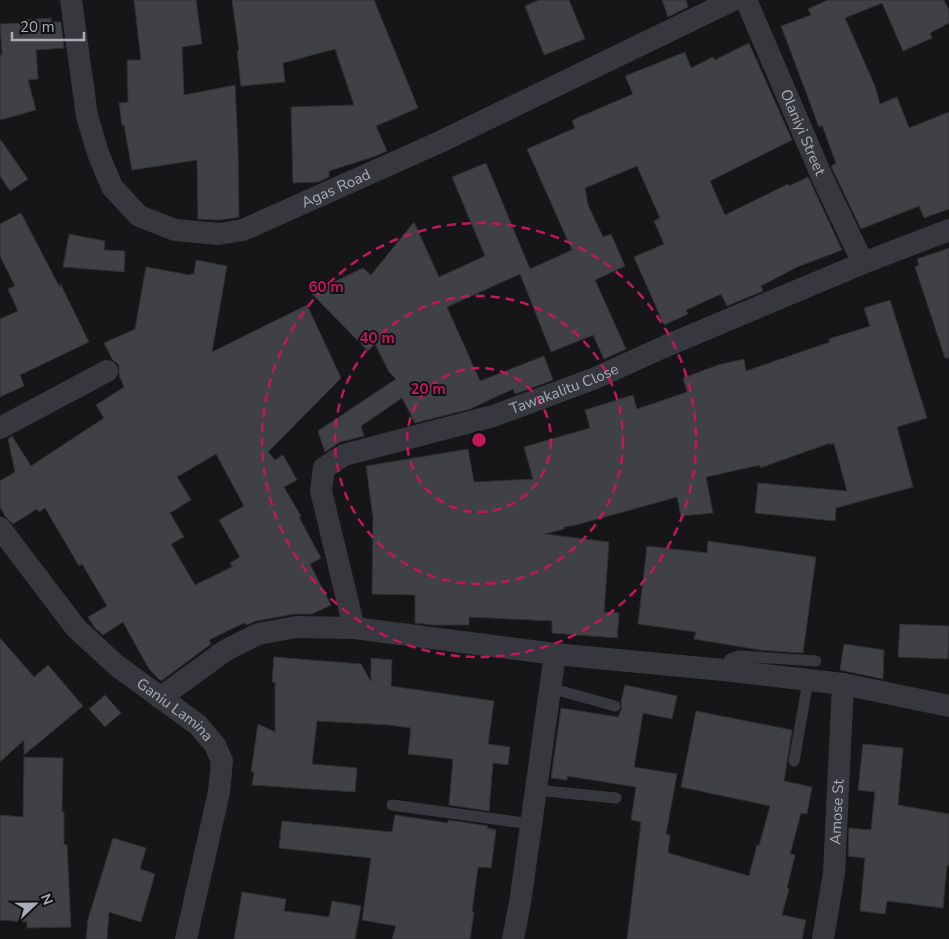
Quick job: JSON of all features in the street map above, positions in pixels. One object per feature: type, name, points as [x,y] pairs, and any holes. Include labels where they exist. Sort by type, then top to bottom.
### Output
[{"type":"street","name":"Agas Road","points":[[71,0],[87,116],[98,152],[112,187],[139,216],[175,230],[219,234],[243,230],[442,141],[734,0]]},
{"type":"street","name":"Olaniyi Street","points":[[746,0],[823,179],[863,263]]},
{"type":"street","name":"Tawakalitu Close","points":[[354,628],[321,491],[324,468],[344,455],[492,416],[594,379],[666,346],[863,263],[949,230]]},
{"type":"street","points":[[0,428],[107,371]]},
{"type":"street","name":"Ganiu Lamina","points":[[0,528],[76,628],[116,665],[198,725],[215,745],[222,761],[219,792],[186,939]]},
{"type":"street","points":[[160,698],[226,650],[258,634],[296,627],[354,628],[555,654],[723,670],[812,671],[843,684],[949,706]]},
{"type":"street","points":[[513,939],[520,903],[555,654]]},
{"type":"street","name":"Amose St","points":[[823,939],[834,874],[843,684]]},
{"type":"lane","points":[[794,761],[812,671]]},
{"type":"lane","points":[[550,688],[615,706]]},
{"type":"lane","points":[[536,790],[616,798]]},
{"type":"lane","points":[[392,804],[531,824]]},
{"type":"building","points":[[134,0],[196,0],[202,44],[182,47],[184,95],[235,85],[239,217],[220,220],[198,219],[197,160],[132,170],[119,103],[128,102],[127,60],[141,60]]},
{"type":"building","points":[[232,0],[374,0],[418,108],[376,126],[387,151],[329,171],[329,177],[318,182],[293,183],[291,107],[354,105],[335,49],[283,63],[285,82],[241,86],[237,51],[239,51]]},
{"type":"building","points":[[539,0],[569,0],[585,39],[544,55],[525,6]]},
{"type":"building","points":[[662,0],[686,0],[688,7],[668,17]]},
{"type":"building","points":[[828,0],[944,0],[949,10],[949,23],[930,33],[932,38],[903,51],[882,3],[845,18],[875,86],[880,104],[897,97],[909,128],[949,112],[949,209],[924,218],[919,206],[861,229],[831,166],[836,163],[822,125],[819,127],[781,26],[811,15],[808,9]]},
{"type":"building","points":[[51,18],[51,22],[61,22],[64,48],[36,50],[38,79],[28,80],[36,110],[0,120],[0,55],[2,55],[0,24],[23,23],[23,20]]},
{"type":"building","points":[[749,43],[792,140],[710,181],[725,215],[788,184],[789,186],[808,177],[842,250],[797,267],[761,286],[763,291],[727,306],[721,294],[686,310],[688,314],[664,325],[634,257],[664,244],[654,221],[660,218],[637,166],[585,188],[588,205],[603,237],[611,234],[625,266],[595,280],[626,349],[604,359],[593,335],[551,352],[520,274],[447,307],[480,381],[544,356],[553,380],[515,394],[513,389],[470,409],[415,423],[402,398],[361,426],[364,436],[340,442],[325,452],[318,431],[396,379],[389,372],[375,344],[368,351],[311,293],[363,268],[371,275],[414,222],[439,277],[485,256],[452,177],[486,163],[530,269],[572,250],[527,149],[575,128],[572,121],[577,118],[633,94],[625,76],[685,52],[691,68],[713,57],[715,60]]},
{"type":"building","points":[[0,139],[28,179],[10,191],[0,176]]},
{"type":"building","points":[[21,213],[60,288],[60,283],[89,342],[20,375],[24,386],[0,397],[0,319],[18,311],[8,289],[15,286],[0,256],[0,224]]},
{"type":"building","points":[[69,234],[105,241],[104,250],[125,251],[124,272],[63,267]]},
{"type":"building","points":[[949,248],[949,358],[945,358],[915,267],[919,265],[917,259]]},
{"type":"building","points":[[196,260],[227,266],[212,352],[307,305],[341,378],[268,452],[275,460],[283,455],[297,480],[284,487],[301,516],[299,517],[321,558],[310,564],[331,605],[312,614],[294,614],[256,621],[246,625],[244,623],[209,640],[211,644],[161,681],[149,669],[123,622],[103,635],[95,628],[88,617],[107,606],[82,564],[79,566],[45,508],[39,512],[37,509],[13,524],[5,516],[0,507],[0,481],[15,472],[8,439],[12,436],[31,466],[104,418],[96,405],[124,387],[119,375],[119,365],[112,359],[104,343],[135,329],[146,267],[190,275],[194,274]],"holes":[[[216,454],[244,506],[219,520],[240,557],[230,563],[232,567],[195,585],[171,544],[184,537],[170,513],[191,500],[177,477]]]},
{"type":"building","points":[[890,300],[927,418],[897,427],[913,487],[836,508],[835,521],[755,513],[758,483],[847,491],[834,443],[830,445],[830,443],[760,468],[760,465],[706,477],[713,513],[681,516],[677,497],[564,527],[564,529],[545,534],[609,542],[604,612],[619,613],[617,638],[552,633],[552,621],[469,617],[469,625],[415,623],[415,595],[372,594],[373,518],[366,466],[468,449],[474,482],[533,479],[524,447],[590,428],[585,410],[633,395],[637,409],[687,392],[683,378],[718,365],[744,359],[746,371],[830,342],[829,339],[870,326],[864,308]]},
{"type":"building","points":[[708,541],[816,557],[803,653],[760,650],[694,639],[696,632],[638,624],[647,546],[707,553]]},
{"type":"building","points":[[900,624],[949,626],[948,659],[898,657]]},
{"type":"building","points":[[0,638],[34,677],[48,665],[83,706],[24,755],[24,740],[0,762]]},
{"type":"building","points":[[844,644],[884,650],[883,679],[840,670]]},
{"type":"building","points":[[274,657],[361,664],[371,682],[371,658],[392,660],[391,686],[494,701],[488,744],[510,747],[508,765],[493,763],[489,811],[449,805],[453,759],[408,754],[411,728],[389,725],[317,721],[312,764],[357,768],[355,792],[252,785],[254,772],[251,772],[258,724],[275,732],[275,682],[272,682]]},
{"type":"building","points":[[625,685],[677,696],[672,719],[643,713],[634,767],[677,774],[666,834],[670,835],[668,853],[749,876],[770,806],[681,787],[696,711],[792,730],[784,781],[812,787],[807,814],[801,813],[790,854],[795,855],[782,915],[806,920],[802,939],[627,939],[641,822],[631,820],[636,787],[567,776],[567,780],[551,778],[561,708],[618,717],[622,708],[621,702]]},
{"type":"building","points":[[105,695],[121,713],[105,727],[89,709]]},
{"type":"building","points":[[863,744],[903,748],[898,805],[949,814],[949,866],[947,866],[943,908],[887,901],[885,914],[860,911],[865,858],[848,856],[849,828],[871,830],[875,792],[858,790]]},
{"type":"building","points":[[24,757],[63,758],[62,812],[64,812],[64,844],[67,845],[71,927],[27,928],[27,922],[0,920],[0,815],[23,817]]},
{"type":"building","points":[[395,815],[448,823],[448,820],[488,826],[487,828],[496,830],[491,868],[478,867],[470,939],[392,939],[396,926],[362,920],[371,858],[279,848],[282,821],[392,832]]},
{"type":"building","points":[[113,838],[146,848],[140,869],[155,874],[141,922],[109,912],[107,939],[86,939],[88,919]]},
{"type":"building","points":[[242,892],[286,899],[284,911],[329,917],[332,901],[361,906],[355,939],[234,939]]}]
